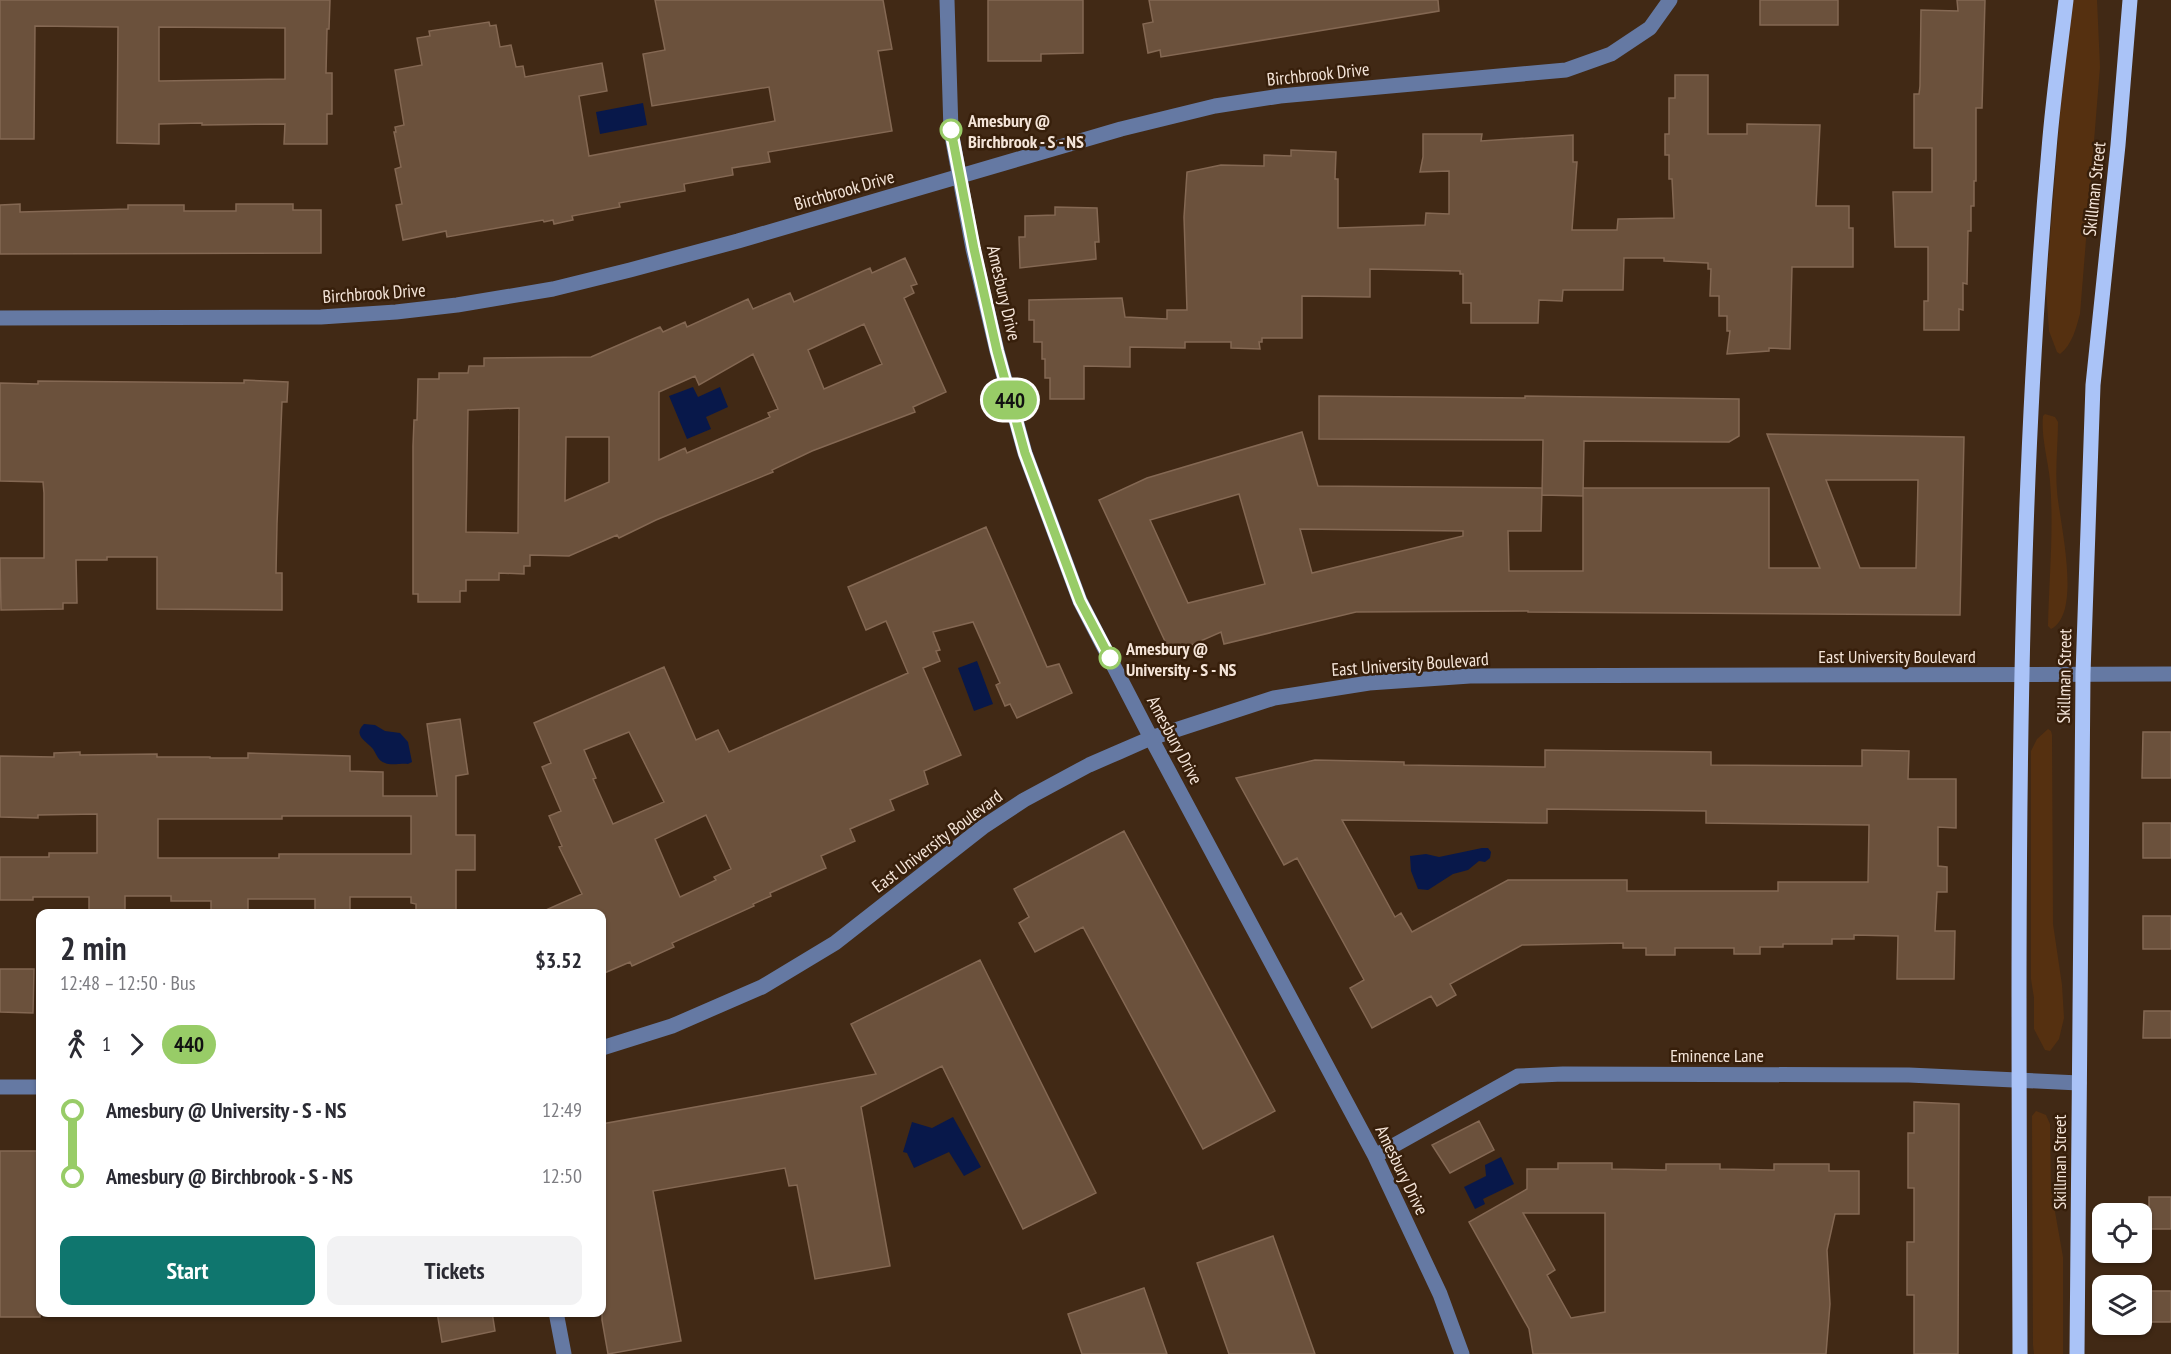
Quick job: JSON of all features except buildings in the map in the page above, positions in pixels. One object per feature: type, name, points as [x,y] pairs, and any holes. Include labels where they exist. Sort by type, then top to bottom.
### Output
[{"type":"main road","points":[[2020,1354],[2021,676],[2035,345],[2049,147],[2066,0]]},
{"type":"main road","name":"Skillman Street","points":[[2077,1354],[2083,674],[2093,385],[2118,145],[2130,0]]},
{"type":"street","name":"Amesbury Drive","points":[[947,0],[951,130],[974,249],[997,351],[1025,453],[1080,601],[1375,1156],[1440,1294],[1462,1354]]},
{"type":"street","name":"Birchbrook Drive","points":[[0,318],[321,317],[457,305],[553,289],[738,241],[1121,129],[1215,106],[1280,96],[1566,69],[1611,54],[1650,28],[1670,0]]},
{"type":"street","name":"East University Boulevard","points":[[606,1047],[672,1026],[762,987],[835,943],[983,827],[1024,800],[1089,765],[1151,738],[1274,698],[1369,683],[1470,676],[2171,674]]},
{"type":"street","name":"Eminence Lane","points":[[1375,1156],[1518,1076],[1563,1074],[1865,1075],[2079,1083]]},
{"type":"street","points":[[0,1087],[36,1087]]},
{"type":"street","points":[[557,1317],[564,1354]]},
{"type":"shaded area","points":[[2072,0],[2097,0],[2100,67],[2080,314],[2071,341],[2060,354],[2057,352],[2049,331],[2046,289],[2061,101]]},
{"type":"shaded area","points":[[643,103],[647,125],[600,134],[596,112]]},
{"type":"shaded area","points":[[693,387],[698,397],[720,387],[728,407],[706,417],[711,429],[687,439],[669,396]]},
{"type":"shaded area","points":[[2045,414],[2055,417],[2058,422],[2056,482],[2067,565],[2066,605],[2061,620],[2051,629],[2048,626],[2051,499],[2043,432]]},
{"type":"shaded area","points":[[977,661],[993,704],[974,711],[958,668]]},
{"type":"shaded area","points":[[364,724],[400,733],[408,742],[412,762],[391,764],[381,761],[360,735]]},
{"type":"shaded area","points":[[2048,729],[2052,735],[2053,924],[2062,985],[2064,1018],[2059,1039],[2050,1051],[2045,1050],[2034,1029],[2034,998],[2031,979],[2031,751],[2037,739]]},
{"type":"shaded area","points":[[1488,848],[1491,852],[1490,858],[1485,862],[1479,861],[1468,870],[1453,874],[1428,890],[1418,889],[1411,871],[1410,856],[1426,854],[1439,857]]},
{"type":"shaded area","points":[[2036,1111],[2046,1115],[2050,1124],[2051,1189],[2063,1257],[2063,1354],[2034,1354],[2033,1345],[2032,1116]]},
{"type":"shaded area","points":[[953,1117],[981,1167],[964,1176],[949,1152],[914,1168],[907,1153],[903,1152],[912,1122],[932,1128]]},
{"type":"shaded area","points":[[1501,1157],[1514,1184],[1483,1199],[1485,1204],[1475,1209],[1464,1187],[1486,1176],[1485,1165]]},
{"type":"bus line","name":"440","points":[[951,130],[997,351],[1025,453],[1080,601],[1110,658]]},
{"type":"place","name":"Amesbury @ Birchbrook - S - NS","points":[[951,130]]},
{"type":"place","name":"Amesbury @ University - S - NS","points":[[1110,658]]}]
